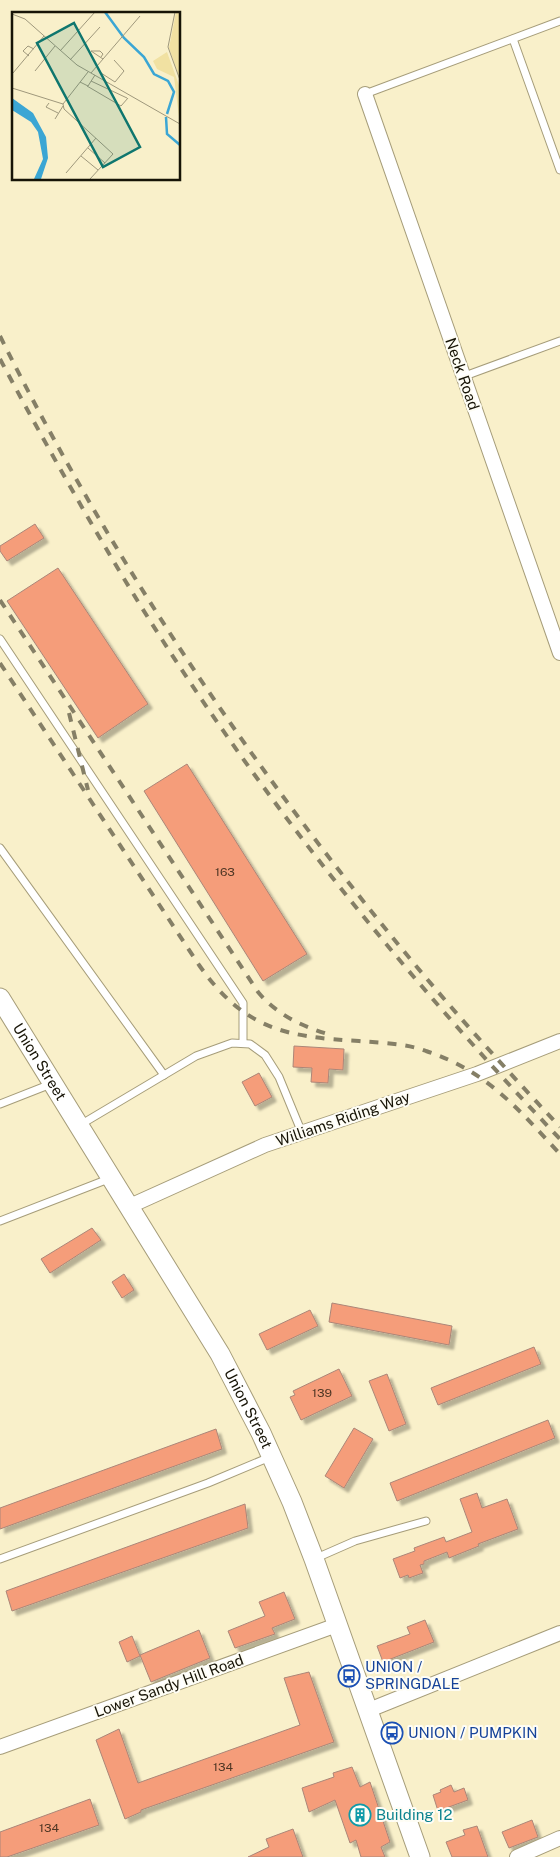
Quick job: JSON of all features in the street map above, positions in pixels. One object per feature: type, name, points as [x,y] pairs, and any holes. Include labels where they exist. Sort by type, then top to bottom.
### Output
[{"type":"main road","name":"Union Street","points":[[0,998],[220,1354],[261,1434],[292,1502],[314,1559],[420,1857]]},
{"type":"street","name":"Neck Road","points":[[365,94],[462,377],[560,653]]},
{"type":"street","name":"Williams Riding Way","points":[[130,1206],[265,1145],[477,1074],[560,1041]]},
{"type":"street","name":"Lower Sandy Hill Road","points":[[0,1747],[337,1624]]},
{"type":"street","points":[[369,1710],[560,1633]]},
{"type":"street","points":[[517,1857],[560,1838]]},
{"type":"lane","points":[[365,94],[560,21]]},
{"type":"lane","points":[[513,39],[560,167]]},
{"type":"lane","points":[[462,377],[560,341]]},
{"type":"lane","points":[[0,639],[243,1004],[243,1043]]},
{"type":"lane","points":[[0,848],[164,1075]]},
{"type":"lane","points":[[79,1125],[196,1056],[232,1043],[243,1043],[250,1044],[265,1055],[279,1077],[302,1133]]},
{"type":"lane","points":[[0,1104],[53,1083]]},
{"type":"lane","points":[[0,1221],[111,1178]]},
{"type":"lane","points":[[0,1559],[208,1483],[271,1457]]},
{"type":"lane","points":[[314,1559],[355,1541],[426,1521]]},
{"type":"building","points":[[35,524],[44,538],[7,561],[0,551],[0,546]]},
{"type":"building","points":[[58,568],[148,704],[98,738],[7,601]]},
{"type":"building","points":[[187,764],[307,954],[263,981],[144,791]]},
{"type":"building","points":[[294,1046],[344,1049],[343,1070],[329,1069],[328,1083],[311,1082],[312,1068],[293,1067]]},
{"type":"building","points":[[259,1073],[272,1097],[255,1106],[242,1082]]},
{"type":"building","points":[[92,1228],[101,1240],[50,1273],[41,1259]]},
{"type":"building","points":[[124,1274],[134,1290],[122,1298],[112,1282]]},
{"type":"building","points":[[332,1303],[452,1326],[449,1345],[329,1322]]},
{"type":"building","points":[[310,1310],[318,1326],[267,1350],[259,1334]]},
{"type":"building","points":[[534,1347],[541,1364],[438,1405],[431,1388]]},
{"type":"building","points":[[339,1369],[352,1396],[301,1420],[290,1397],[295,1395],[293,1391]]},
{"type":"building","points":[[387,1374],[406,1424],[389,1431],[369,1381]]},
{"type":"building","points":[[548,1420],[555,1438],[397,1501],[390,1483]]},
{"type":"building","points":[[354,1428],[373,1439],[344,1488],[325,1476]]},
{"type":"building","points":[[216,1429],[222,1449],[0,1529],[0,1508]]},
{"type":"building","points":[[477,1493],[482,1508],[507,1499],[518,1529],[478,1544],[479,1546],[449,1558],[447,1552],[424,1561],[424,1564],[420,1565],[423,1573],[409,1578],[408,1575],[400,1578],[393,1559],[415,1551],[414,1548],[444,1537],[446,1542],[472,1532],[460,1499]]},
{"type":"building","points":[[245,1504],[248,1528],[12,1611],[6,1591]]},
{"type":"building","points":[[284,1592],[295,1619],[272,1628],[275,1634],[235,1648],[228,1631],[265,1616],[259,1602]]},
{"type":"building","points":[[425,1620],[434,1642],[383,1662],[377,1646],[410,1634],[407,1627]]},
{"type":"building","points":[[199,1630],[210,1658],[151,1682],[140,1655]]},
{"type":"building","points":[[132,1636],[140,1656],[127,1662],[119,1642]]},
{"type":"building","points":[[309,1672],[334,1742],[141,1810],[141,1812],[125,1819],[96,1740],[119,1729],[138,1783],[300,1725],[284,1678]]},
{"type":"building","name":"Building 12","points":[[352,1767],[360,1787],[370,1782],[390,1842],[381,1847],[385,1857],[361,1857],[356,1840],[350,1843],[335,1800],[309,1812],[302,1788],[334,1777],[333,1773]]},
{"type":"building","points":[[451,1785],[454,1792],[464,1788],[468,1800],[438,1811],[433,1795]]},
{"type":"building","points":[[90,1799],[99,1825],[7,1857],[0,1857],[0,1832]]},
{"type":"building","points":[[532,1820],[538,1837],[509,1848],[502,1832]]},
{"type":"building","points":[[477,1826],[488,1857],[452,1857],[446,1842],[465,1835],[463,1830]]},
{"type":"building","points":[[293,1829],[303,1857],[248,1857],[269,1847],[266,1839]]},
{"type":"railway","points":[[0,336],[84,493],[130,570],[178,645],[279,792],[333,863],[430,983],[560,1127]]},
{"type":"railway","points":[[0,359],[61,471],[126,582],[173,657],[223,730],[328,873],[384,941],[441,1009],[560,1139]]},
{"type":"railway","points":[[0,600],[258,992],[282,1014],[310,1028],[331,1035]]},
{"type":"railway","points":[[0,663],[199,965],[233,1003],[250,1016],[268,1026],[288,1032],[333,1039],[401,1045],[418,1048],[448,1059],[467,1069],[500,1093],[560,1154]]},
{"type":"railway","points":[[69,713],[88,790]]},
{"type":"place","name":"UNION / SPRINGDALE","points":[[349,1676]]},
{"type":"place","name":"UNION / PUMPKIN","points":[[392,1733]]},
{"type":"place","name":"Building 12","points":[[360,1815]]}]
